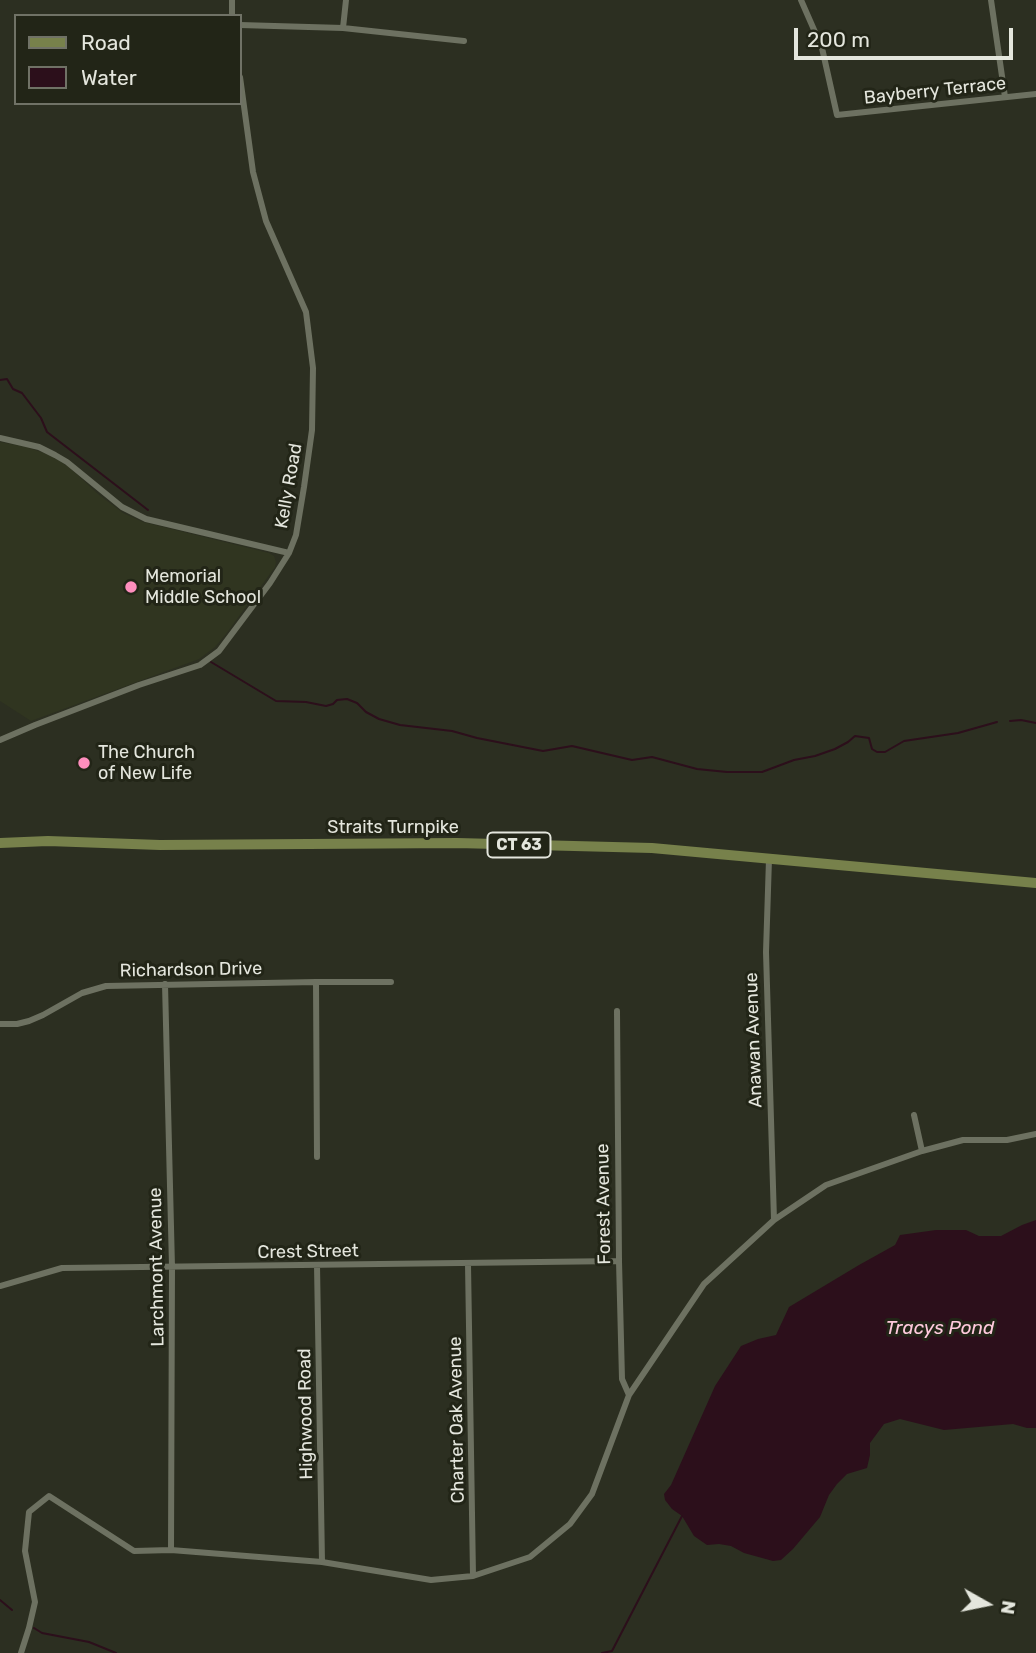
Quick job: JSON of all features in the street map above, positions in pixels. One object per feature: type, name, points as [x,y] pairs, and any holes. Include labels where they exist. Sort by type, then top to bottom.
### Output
[{"type":"main road","name":"Straits Turnpike","points":[[0,843],[457,843],[652,848],[1036,883]]},
{"type":"street","points":[[343,28],[346,0]]},
{"type":"street","name":"Bayberry Terrace","points":[[801,0],[822,48],[836,115],[1036,94]]},
{"type":"street","points":[[990,0],[1005,97]]},
{"type":"street","points":[[242,24],[343,28],[464,41]]},
{"type":"street","name":"Kelly Road","points":[[0,740],[139,685],[200,665],[219,651],[270,583],[289,552],[298,523],[312,430],[313,368],[306,312],[266,221],[253,172],[242,92]]},
{"type":"street","points":[[0,438],[38,447],[67,461],[122,507],[146,519],[289,552]]},
{"type":"street","name":"Anawan Avenue","points":[[769,859],[766,952],[774,1220]]},
{"type":"street","points":[[316,982],[317,1157]]},
{"type":"street","name":"Richardson Drive","points":[[0,1024],[29,1021],[82,993],[106,986],[391,982]]},
{"type":"street","name":"Larchmont Avenue","points":[[165,984],[172,1267],[171,1550]]},
{"type":"street","name":"Forest Avenue","points":[[617,1011],[622,1379],[629,1395]]},
{"type":"street","points":[[914,1115],[922,1151]]},
{"type":"street","points":[[21,1653],[34,1602],[25,1550],[29,1512],[49,1496],[134,1551],[171,1550],[323,1562],[431,1580],[473,1576],[530,1557],[570,1524],[592,1494],[629,1395],[705,1284],[774,1220],[826,1185],[922,1151],[963,1140],[1007,1140],[1036,1134]]},
{"type":"street","name":"Crest Street","points":[[0,1286],[62,1268],[619,1261]]},
{"type":"street","name":"Charter Oak Avenue","points":[[468,1264],[473,1576]]},
{"type":"street","name":"Highwood Road","points":[[317,1265],[323,1562]]},
{"type":"shaded area","name":"Memorial Middle School","points":[[0,442],[26,447],[58,460],[123,513],[143,522],[269,553],[274,556],[275,567],[226,634],[199,659],[31,721],[0,701]]},
{"type":"water","name":"Tracys Pond","points":[[1036,1220],[1036,1428],[1013,1424],[944,1430],[900,1419],[884,1424],[870,1443],[867,1468],[847,1474],[837,1484],[820,1517],[781,1560],[773,1561],[744,1553],[731,1546],[707,1545],[694,1536],[682,1516],[665,1500],[664,1494],[671,1485],[715,1386],[741,1346],[776,1335],[789,1307],[895,1245],[900,1235],[936,1230],[966,1230],[979,1236],[1001,1236]]},
{"type":"waterway","points":[[0,380],[7,379],[13,389],[22,393],[41,418],[47,432],[148,510]]},
{"type":"waterway","points":[[211,662],[276,701],[326,706],[337,700],[347,699],[379,719],[400,725],[452,731],[543,751],[572,746],[632,760],[652,757],[697,769],[727,772],[762,772],[835,749],[855,736],[869,738],[872,749],[885,752],[904,741],[958,733],[997,722]]},
{"type":"waterway","points":[[1010,721],[1036,723]]},
{"type":"waterway","points":[[602,1653],[612,1651],[682,1516]]},
{"type":"waterway","points":[[0,1600],[12,1610]]},
{"type":"waterway","points":[[34,1628],[42,1633],[89,1642],[116,1653]]},
{"type":"place","name":"Memorial Middle School","points":[[131,587]]},
{"type":"place","name":"The Church of New Life","points":[[84,763]]}]
